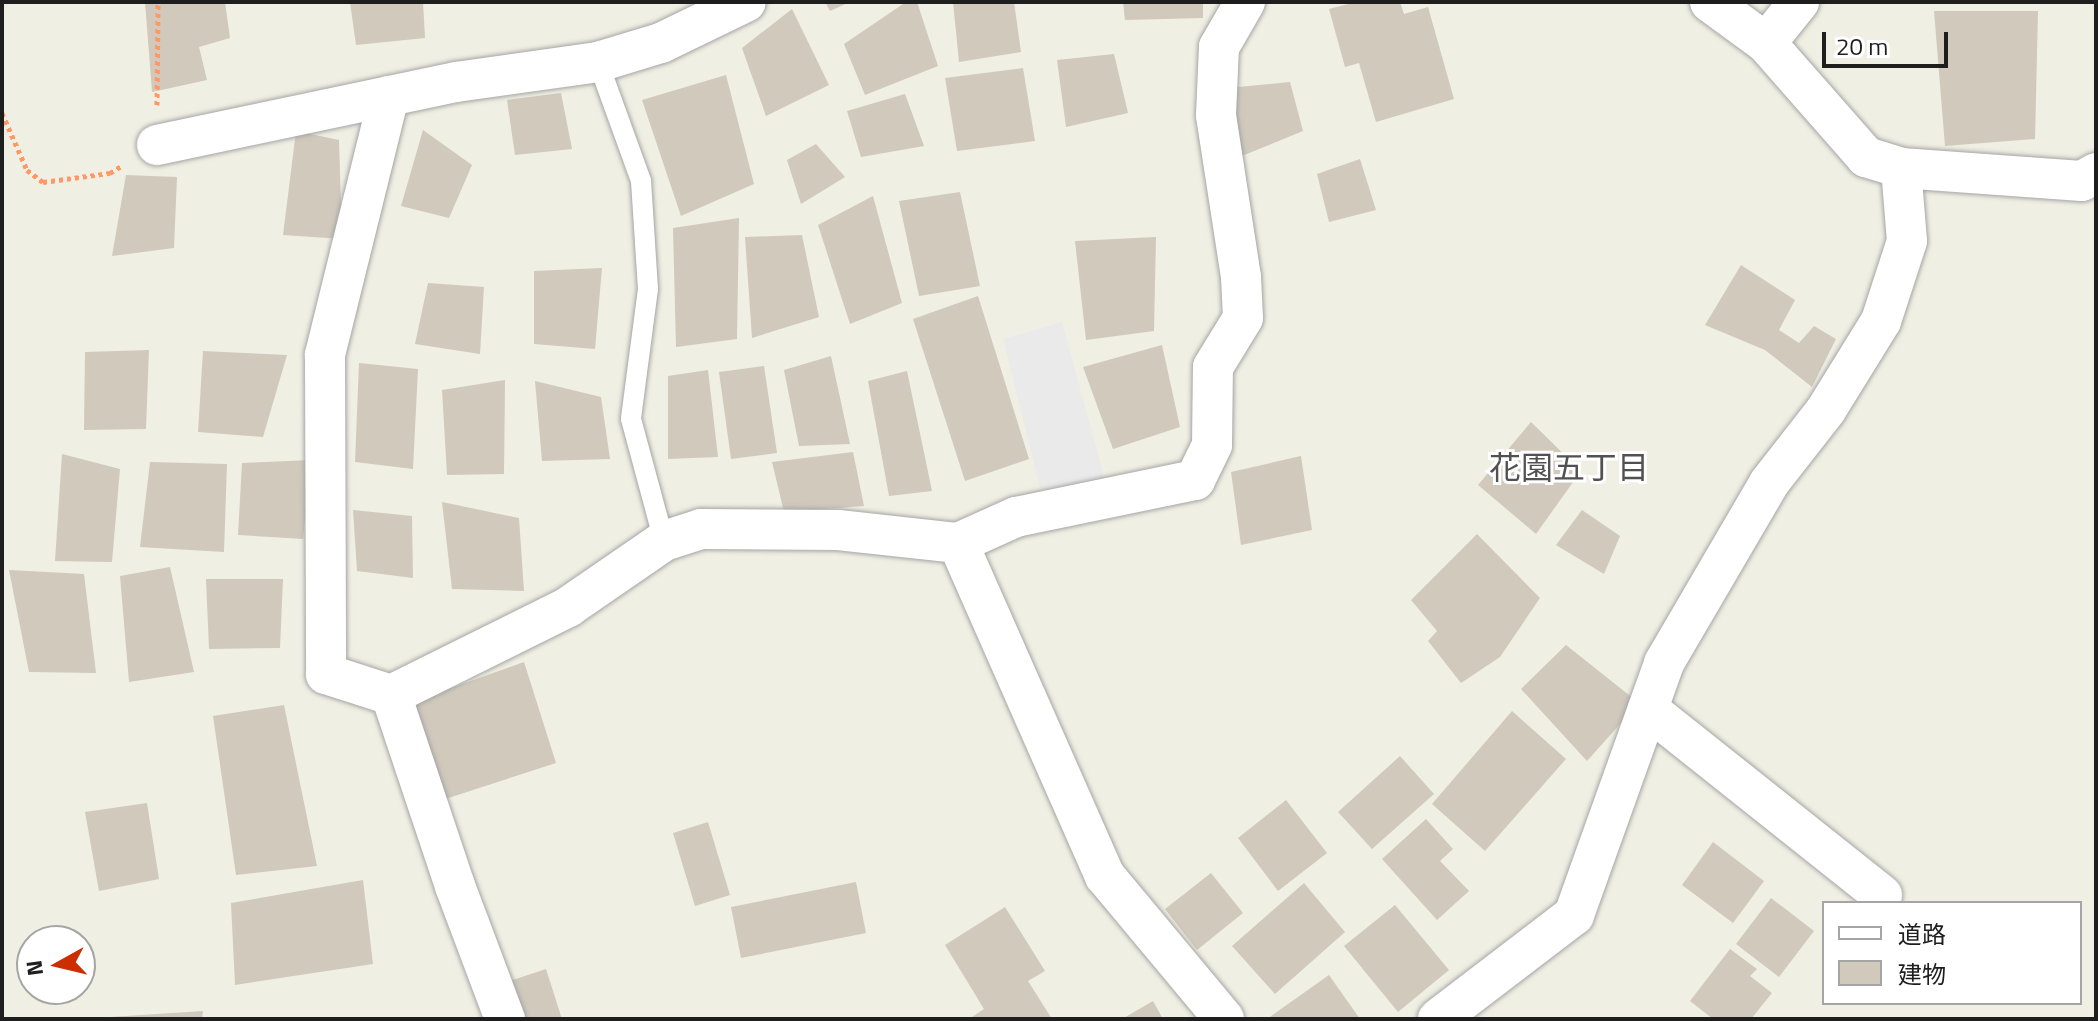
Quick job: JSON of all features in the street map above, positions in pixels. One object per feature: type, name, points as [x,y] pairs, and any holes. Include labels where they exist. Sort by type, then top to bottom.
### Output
[{"type":"street","points":[[157,145],[456,82],[598,62],[661,43],[746,2]]},
{"type":"street","points":[[389,96],[325,355],[326,674],[391,695],[568,607],[664,541],[701,529],[838,530],[958,543],[1016,517],[1195,480],[1212,445],[1213,367],[1243,318],[1241,277],[1216,115],[1219,47],[1245,2]]},
{"type":"street","points":[[1710,2],[1766,43],[1866,157],[1901,168],[2082,181],[2096,173]]},
{"type":"street","points":[[1766,43],[1799,2]]},
{"type":"street","points":[[1438,1019],[1574,915],[1664,663],[1769,483],[1826,410],[1881,321],[1907,241],[1901,168]]},
{"type":"street","points":[[958,543],[1105,876],[1224,1019]]},
{"type":"street","points":[[391,695],[455,886],[505,1019]]},
{"type":"street","points":[[1648,709],[1882,895]]},
{"type":"lane","points":[[598,62],[641,181],[648,289],[631,419],[664,541]]},
{"type":"path","points":[[2,113],[27,170],[43,182],[110,173],[157,145],[158,2]]},
{"type":"shaded area","points":[[1062,322],[1106,484],[1040,488],[1003,339]]},
{"type":"building","points":[[145,2],[225,2],[230,38],[199,47],[207,80],[152,92]]},
{"type":"building","points":[[350,2],[423,2],[425,38],[356,45]]},
{"type":"building","points":[[825,2],[850,2],[830,11]]},
{"type":"building","points":[[906,2],[917,2],[938,66],[865,95],[844,44]]},
{"type":"building","points":[[953,2],[1014,2],[1021,52],[959,62]]},
{"type":"building","points":[[1123,2],[1203,2],[1203,18],[1125,20]]},
{"type":"building","points":[[1356,2],[1400,2],[1404,14],[1428,7],[1454,99],[1376,122],[1359,63],[1345,67],[1329,9]]},
{"type":"building","points":[[792,9],[829,85],[766,116],[742,48]]},
{"type":"building","points":[[1934,11],[2038,11],[2035,139],[1945,146]]},
{"type":"building","points":[[1114,54],[1128,113],[1066,127],[1057,60]]},
{"type":"building","points":[[1023,68],[1035,141],[957,151],[945,78]]},
{"type":"building","points":[[726,75],[754,184],[681,216],[642,100]]},
{"type":"building","points":[[1290,82],[1303,131],[1232,160],[1217,89]]},
{"type":"building","points":[[561,93],[572,149],[515,155],[507,100]]},
{"type":"building","points":[[905,94],[924,146],[861,157],[847,111]]},
{"type":"building","points":[[423,130],[472,165],[449,218],[401,206]]},
{"type":"building","points":[[296,131],[339,140],[342,239],[283,235]]},
{"type":"building","points":[[816,144],[845,177],[801,204],[787,160]]},
{"type":"building","points":[[1360,159],[1376,210],[1329,222],[1317,174]]},
{"type":"building","points":[[126,175],[177,177],[174,248],[112,256]]},
{"type":"building","points":[[960,192],[980,286],[919,296],[899,201]]},
{"type":"building","points":[[873,196],[902,303],[850,324],[818,225]]},
{"type":"building","points":[[739,218],[737,339],[676,347],[673,228]]},
{"type":"building","points":[[802,235],[819,317],[752,338],[745,237]]},
{"type":"building","points":[[1156,237],[1154,331],[1086,340],[1075,241]]},
{"type":"building","points":[[1741,265],[1795,300],[1779,330],[1799,343],[1814,326],[1836,339],[1812,387],[1765,350],[1705,325]]},
{"type":"building","points":[[602,268],[595,349],[534,344],[534,271]]},
{"type":"building","points":[[428,283],[484,287],[480,354],[415,344]]},
{"type":"building","points":[[978,296],[1029,459],[965,481],[913,319]]},
{"type":"building","points":[[1162,345],[1180,427],[1113,449],[1083,367]]},
{"type":"building","points":[[149,350],[146,429],[84,430],[85,352]]},
{"type":"building","points":[[203,351],[287,355],[263,437],[198,432]]},
{"type":"building","points":[[831,356],[850,444],[799,446],[784,370]]},
{"type":"building","points":[[359,363],[418,369],[413,469],[355,462]]},
{"type":"building","points":[[764,366],[777,453],[731,459],[719,372]]},
{"type":"building","points":[[708,370],[718,457],[668,459],[668,376]]},
{"type":"building","points":[[907,371],[932,491],[889,496],[868,381]]},
{"type":"building","points":[[505,380],[504,474],[447,475],[442,390]]},
{"type":"building","points":[[535,381],[601,397],[610,459],[542,461]]},
{"type":"building","points":[[1531,422],[1581,471],[1536,534],[1478,485]]},
{"type":"building","points":[[853,452],[864,506],[784,512],[772,462]]},
{"type":"building","points":[[62,454],[120,469],[112,562],[55,561]]},
{"type":"building","points":[[1301,456],[1312,530],[1241,545],[1231,472]]},
{"type":"building","points":[[311,460],[303,539],[238,535],[242,463]]},
{"type":"building","points":[[150,462],[227,464],[224,552],[140,547]]},
{"type":"building","points":[[442,502],[519,518],[524,591],[452,589]]},
{"type":"building","points":[[353,510],[412,516],[413,578],[357,571]]},
{"type":"building","points":[[1582,510],[1620,536],[1604,574],[1556,545]]},
{"type":"building","points":[[1477,534],[1540,598],[1500,657],[1461,683],[1428,641],[1437,631],[1411,600]]},
{"type":"building","points":[[170,567],[194,672],[129,682],[120,576]]},
{"type":"building","points":[[9,570],[84,574],[96,673],[29,672]]},
{"type":"building","points":[[206,579],[283,579],[280,648],[209,649]]},
{"type":"building","points":[[1566,645],[1639,703],[1587,761],[1521,689]]},
{"type":"building","points":[[524,662],[556,763],[439,801],[409,703]]},
{"type":"building","points":[[284,705],[317,866],[236,875],[213,716]]},
{"type":"building","points":[[1512,711],[1566,759],[1485,851],[1432,804]]},
{"type":"building","points":[[1400,756],[1434,794],[1372,849],[1338,812]]},
{"type":"building","points":[[1286,800],[1327,853],[1278,891],[1238,838]]},
{"type":"building","points":[[147,803],[159,879],[99,891],[85,812]]},
{"type":"building","points":[[1426,819],[1453,849],[1440,861],[1469,891],[1437,920],[1382,859]]},
{"type":"building","points":[[708,822],[730,895],[695,906],[673,833]]},
{"type":"building","points":[[1713,842],[1764,881],[1733,923],[1682,885]]},
{"type":"building","points":[[1211,873],[1243,913],[1197,950],[1165,909]]},
{"type":"building","points":[[363,880],[373,964],[235,985],[231,903]]},
{"type":"building","points":[[856,882],[866,933],[741,958],[731,907]]},
{"type":"building","points":[[1304,883],[1345,932],[1275,994],[1232,946]]},
{"type":"building","points":[[1771,898],[1814,931],[1779,977],[1736,944]]},
{"type":"building","points":[[1395,905],[1449,970],[1398,1012],[1344,946]]},
{"type":"building","points":[[1005,907],[1045,971],[1028,981],[1052,1019],[969,1019],[984,1009],[945,945]]},
{"type":"building","points":[[1730,949],[1757,969],[1750,976],[1772,993],[1751,1019],[1713,1019],[1690,1001]]},
{"type":"building","points":[[546,969],[562,1019],[505,1019],[494,986]]},
{"type":"building","points":[[1329,975],[1360,1019],[1267,1019]]},
{"type":"building","points":[[1153,1001],[1163,1019],[1122,1019]]},
{"type":"building","points":[[203,1011],[202,1019],[110,1019],[110,1017]]},
{"type":"district","name":"花園五丁目","points":[[1569,467]]}]
